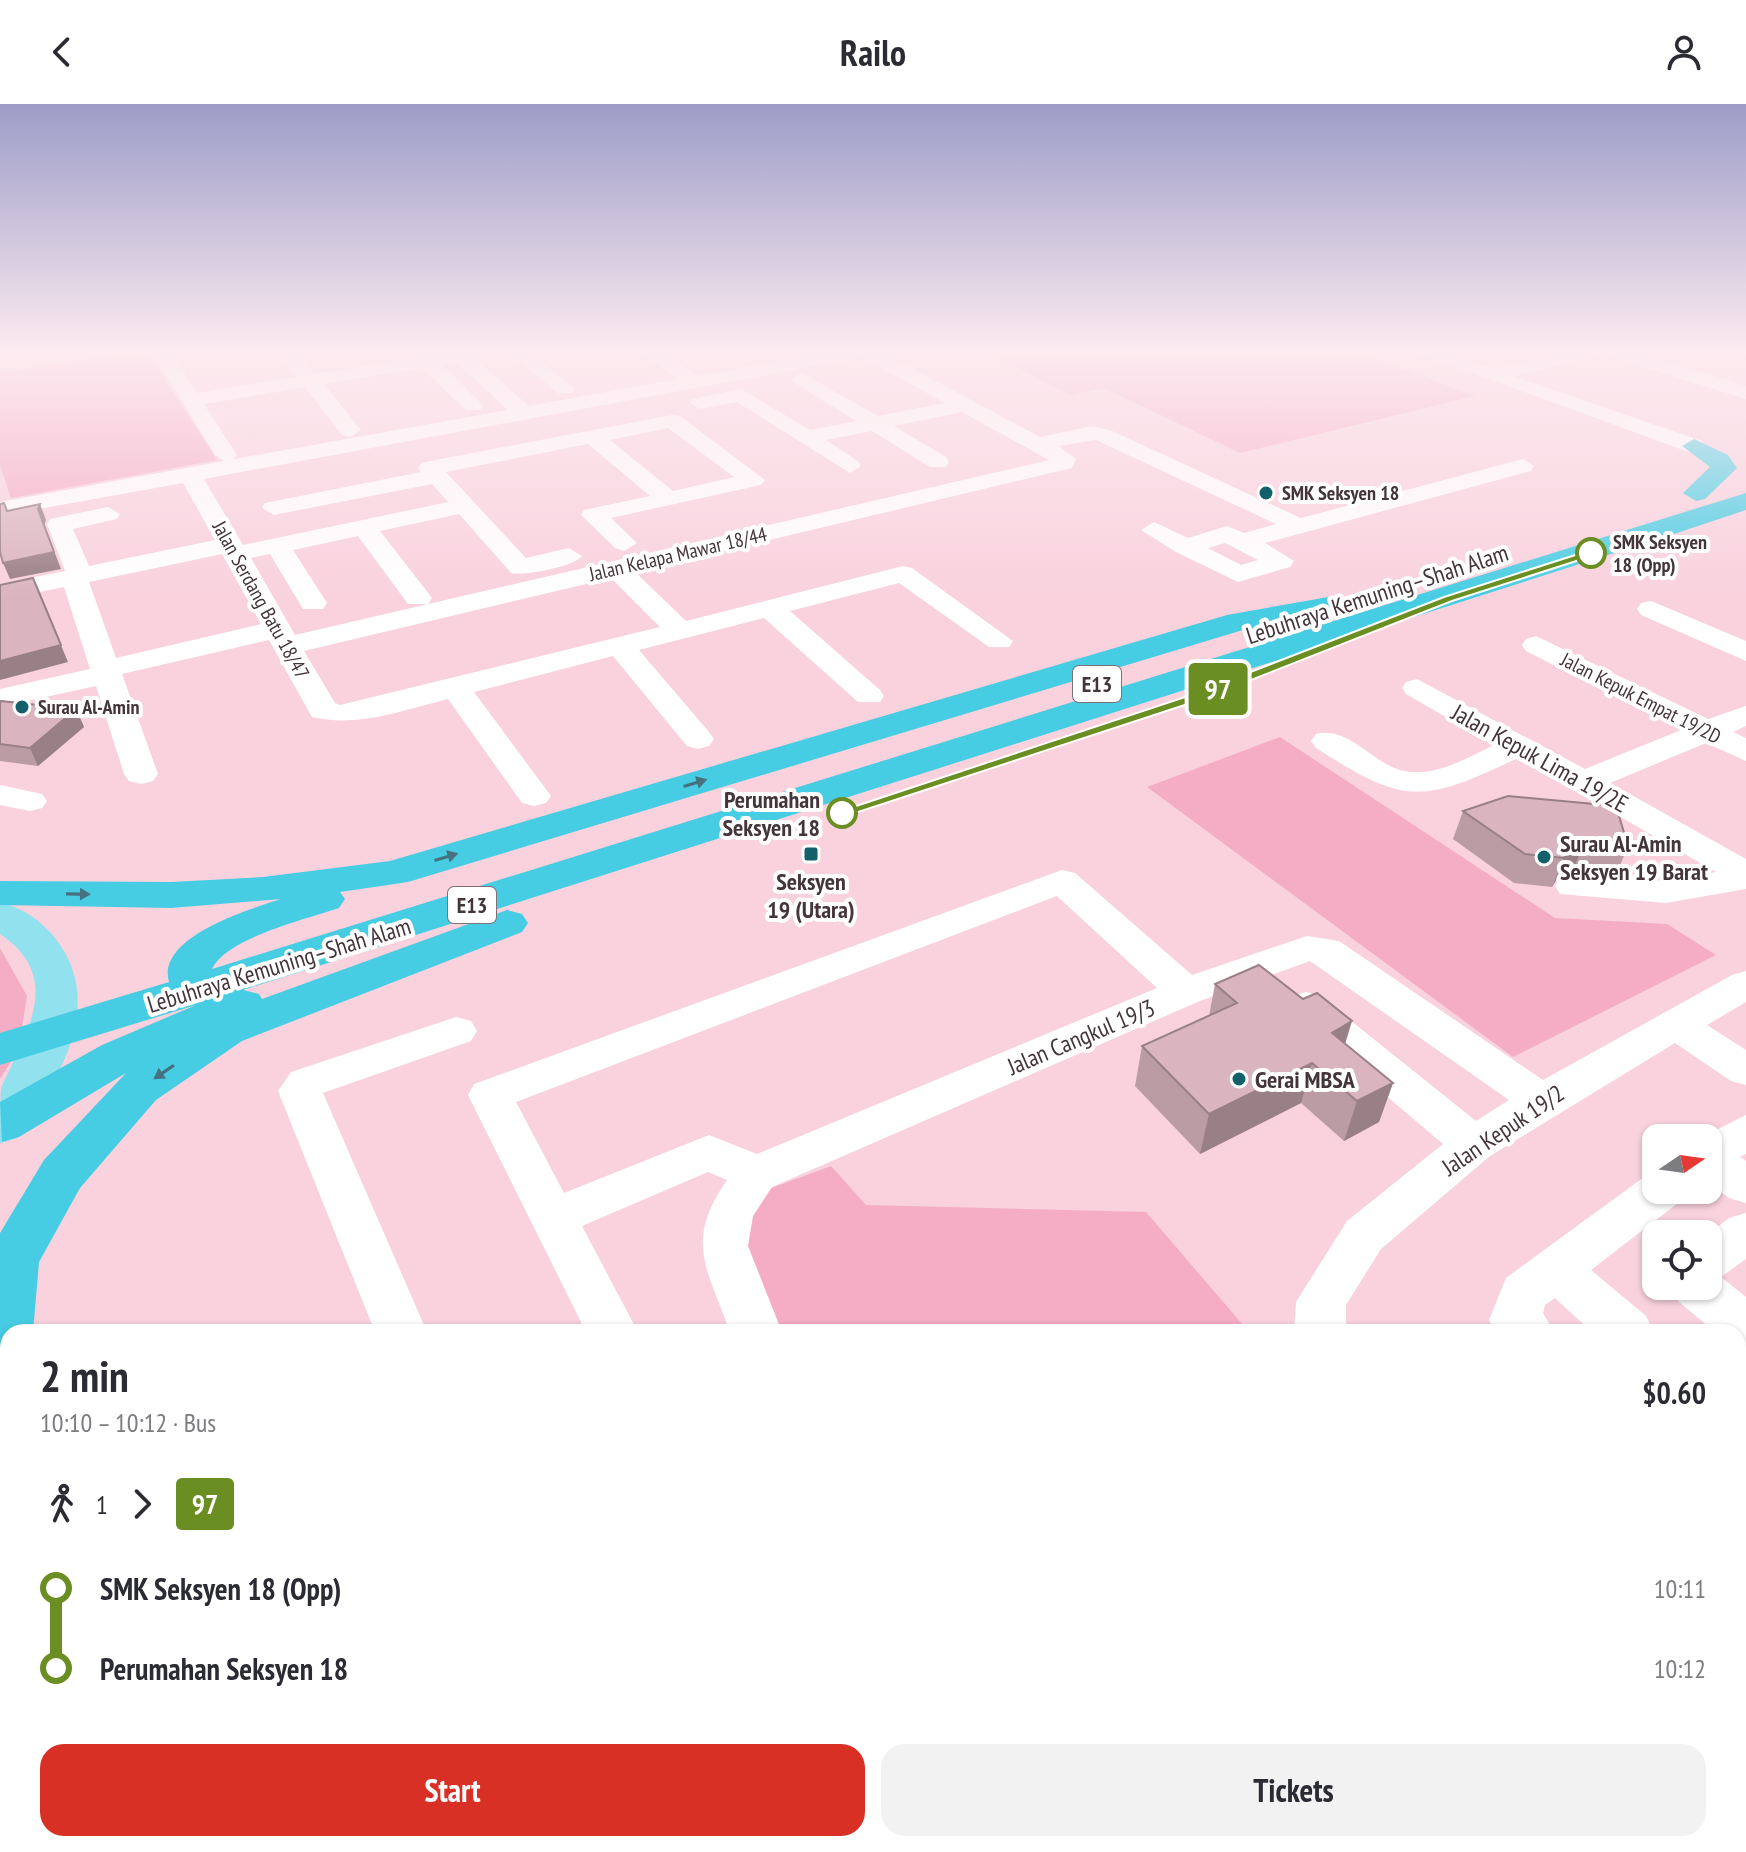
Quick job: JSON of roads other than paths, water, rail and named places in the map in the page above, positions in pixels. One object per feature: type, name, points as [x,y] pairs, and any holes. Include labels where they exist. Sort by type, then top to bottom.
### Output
[{"type":"highway","points":[[1698,440],[1746,454]]},
{"type":"highway","points":[[1696,493],[1724,468],[1698,440]]},
{"type":"highway","name":"Lebuhraya Kemuning–Shah Alam","points":[[0,1025],[858,760],[1247,637],[1334,605],[1746,478]]},
{"type":"highway","name":"Lebuhraya Kemuning–Shah Alam","points":[[0,1049],[319,954],[942,755],[1448,599],[1746,501]]},
{"type":"highway","points":[[1677,525],[1746,512]]},
{"type":"highway","points":[[1,1124],[93,1067],[203,1018],[1196,697],[1448,599]]},
{"type":"highway","points":[[327,979],[221,997],[200,991],[191,984],[188,974],[192,959],[213,940],[394,873],[1238,622],[1334,605]]},
{"type":"highway","points":[[0,893],[171,895],[263,889],[394,873]]},
{"type":"highway","points":[[5,1324],[12,1260],[62,1174],[139,1088],[226,1030],[516,919]]},
{"type":"main road","points":[[0,915],[20,924],[51,959],[60,1005],[44,1060],[1,1124]]},
{"type":"street","points":[[212,434],[226,455]]},
{"type":"street","points":[[141,774],[59,524],[196,485],[434,434]]},
{"type":"street","points":[[274,508],[605,434]]},
{"type":"street","points":[[433,472],[515,562],[624,543],[593,515],[753,480],[689,434]]},
{"type":"street","points":[[799,434],[850,466]]},
{"type":"street","points":[[806,438],[828,434]]},
{"type":"street","points":[[890,434],[938,462]]},
{"type":"street","points":[[1018,434],[1038,444],[1089,434]]},
{"type":"street","points":[[1095,434],[1297,525]]},
{"type":"street","points":[[1680,434],[1698,440]]},
{"type":"street","points":[[592,436],[668,499]]},
{"type":"street","name":"Jalan Kelapa Mawar 18/44","points":[[0,698],[106,672],[617,569],[1064,463],[1065,459],[1038,444]]},
{"type":"street","points":[[1242,541],[1523,466]]},
{"type":"street","points":[[0,509],[196,485]]},
{"type":"street","name":"Jalan Serdang Batu 18/47","points":[[196,485],[323,710],[340,714],[456,688]]},
{"type":"street","points":[[0,592],[232,549],[277,545],[464,506]]},
{"type":"street","points":[[364,527],[418,598]]},
{"type":"street","points":[[1154,530],[1185,547],[1238,574],[1281,561],[1227,534],[1185,547]]},
{"type":"street","points":[[277,545],[313,603]]},
{"type":"street","points":[[617,569],[680,631]]},
{"type":"street","points":[[534,796],[456,688],[903,574],[999,641]]},
{"type":"street","points":[[770,608],[869,696]]},
{"type":"street","points":[[1651,609],[1746,652]]},
{"type":"street","name":"Jalan Kepuk Empat 19/2D","points":[[1536,645],[1746,751]]},
{"type":"street","points":[[620,646],[698,739]]},
{"type":"street","name":"Jalan Kepuk Lima 19/2E","points":[[1407,694],[1506,751],[1583,782],[1746,876]]},
{"type":"street","points":[[1583,782],[1746,715]]},
{"type":"street","points":[[1327,741],[1383,775],[1402,782],[1439,779],[1506,751]]},
{"type":"street","points":[[1573,886],[1666,892],[1746,876]]},
{"type":"street","points":[[608,1324],[490,1095],[1062,881],[1186,992]]},
{"type":"street","name":"Jalan Cangkul 19/3","points":[[756,1174],[1186,992],[1307,948],[1325,950],[1541,1101]]},
{"type":"street","points":[[1256,965],[1474,1144]]},
{"type":"street","name":"Jalan Kepuk 19/2","points":[[1320,1324],[1321,1302],[1364,1235],[1474,1144],[1541,1101],[1746,984]]},
{"type":"street","points":[[1675,1024],[1746,1070]]},
{"type":"street","points":[[398,1324],[300,1091],[306,1083],[456,1031]]},
{"type":"street","points":[[1722,1148],[1746,1132]]},
{"type":"street","points":[[553,1218],[709,1152],[756,1174],[730,1213],[724,1246],[753,1324]]},
{"type":"street","points":[[1722,1167],[1746,1185]]},
{"type":"street","points":[[1519,1324],[1515,1320],[1524,1293],[1642,1204]]},
{"type":"street","points":[[1722,1250],[1746,1232]]},
{"type":"street","points":[[1556,1269],[1619,1324]]},
{"type":"street","points":[[1713,1300],[1742,1324]]},
{"type":"place","name":"SMK Seksyen 18","points":[[1266,493]]},
{"type":"place","name":"SMK Seksyen 18 (Opp)","points":[[1591,553]]},
{"type":"place","name":"Surau Al-Amin","points":[[22,707]]},
{"type":"place","name":"Perumahan Seksyen 18","points":[[842,813]]},
{"type":"place","name":"Seksyen 19 (Utara)","points":[[811,854]]},
{"type":"place","name":"Surau Al-Amin Seksyen 19 Barat","points":[[1544,857]]},
{"type":"place","name":"Gerai MBSA","points":[[1239,1079]]}]
